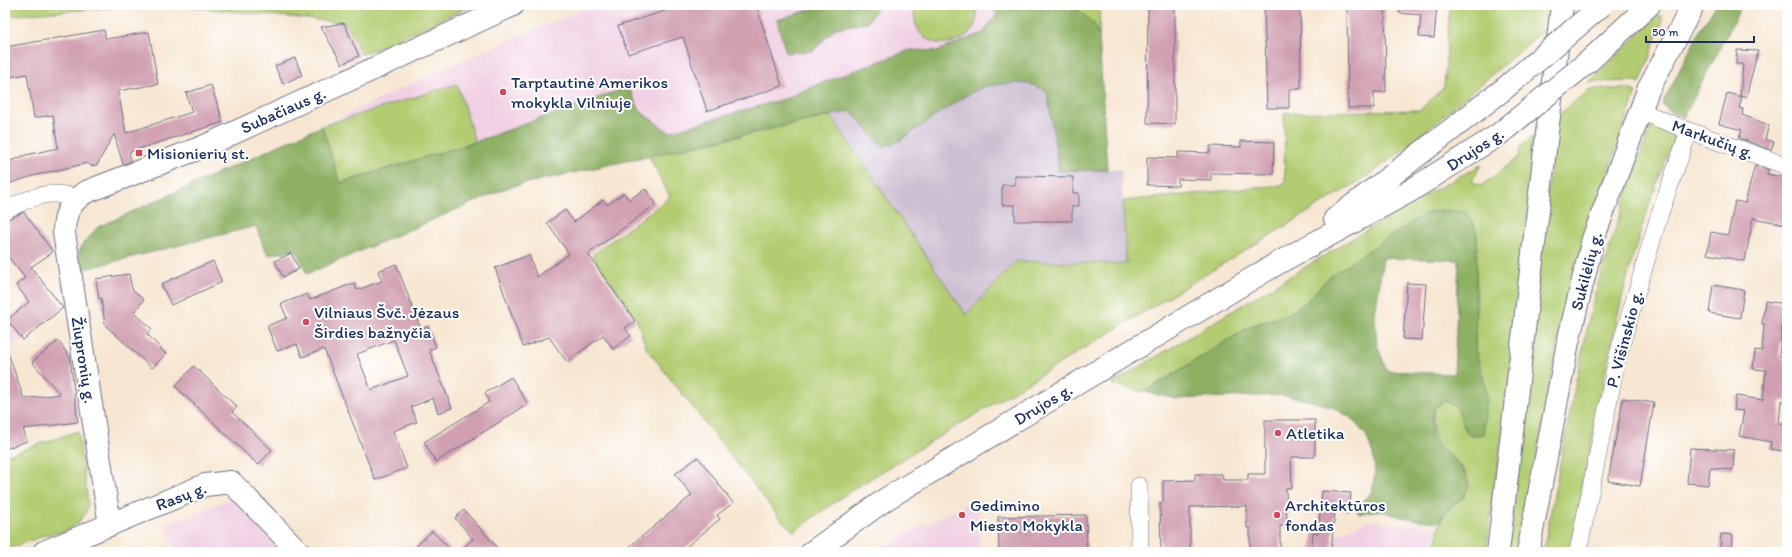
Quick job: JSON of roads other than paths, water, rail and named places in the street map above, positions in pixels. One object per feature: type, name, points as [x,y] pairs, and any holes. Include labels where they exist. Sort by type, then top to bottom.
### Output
[{"type":"main road","name":"Subačiaus g.","points":[[76,198],[100,186],[205,146],[513,5]]},
{"type":"main road","points":[[1498,552],[1562,5]]},
{"type":"main road","name":"Drujos g.","points":[[1278,262],[1504,89],[1602,5]]},
{"type":"main road","name":"Drujos g.","points":[[812,552],[886,499],[1278,262],[1410,191],[1498,135],[1589,61],[1649,5]]},
{"type":"main road","name":"Sukilėlių g.","points":[[1528,552],[1568,342],[1593,239],[1640,111],[1665,56],[1693,5]]},
{"type":"main road","name":"Žiupronių g.","points":[[76,198],[68,210],[64,221],[64,233],[110,525]]},
{"type":"main road","name":"Rasų g.","points":[[110,525],[205,485],[231,482],[299,552]]},
{"type":"main road","points":[[44,552],[110,525]]},
{"type":"street","name":"Markučių g.","points":[[1640,111],[1689,131],[1787,166]]},
{"type":"street","name":"P. Višinskio g.","points":[[1578,552],[1617,359],[1660,213],[1689,131]]},
{"type":"street","points":[[5,210],[45,194],[58,193],[76,198]]},
{"type":"street","points":[[1140,486],[1140,552]]},
{"type":"place","name":"Tarptautinė Amerikos mokykla Vilniuje","points":[[503,92]]},
{"type":"place","name":"Misionierių st.","points":[[139,153]]},
{"type":"place","name":"Vilniaus Švč. Jėzaus Širdies bažnyčia","points":[[306,322]]},
{"type":"place","name":"Atletika","points":[[1278,433]]},
{"type":"place","name":"Gedimino Miesto Mokykla","points":[[962,515]]},
{"type":"place","name":"Architektūros fondas","points":[[1277,515]]}]
